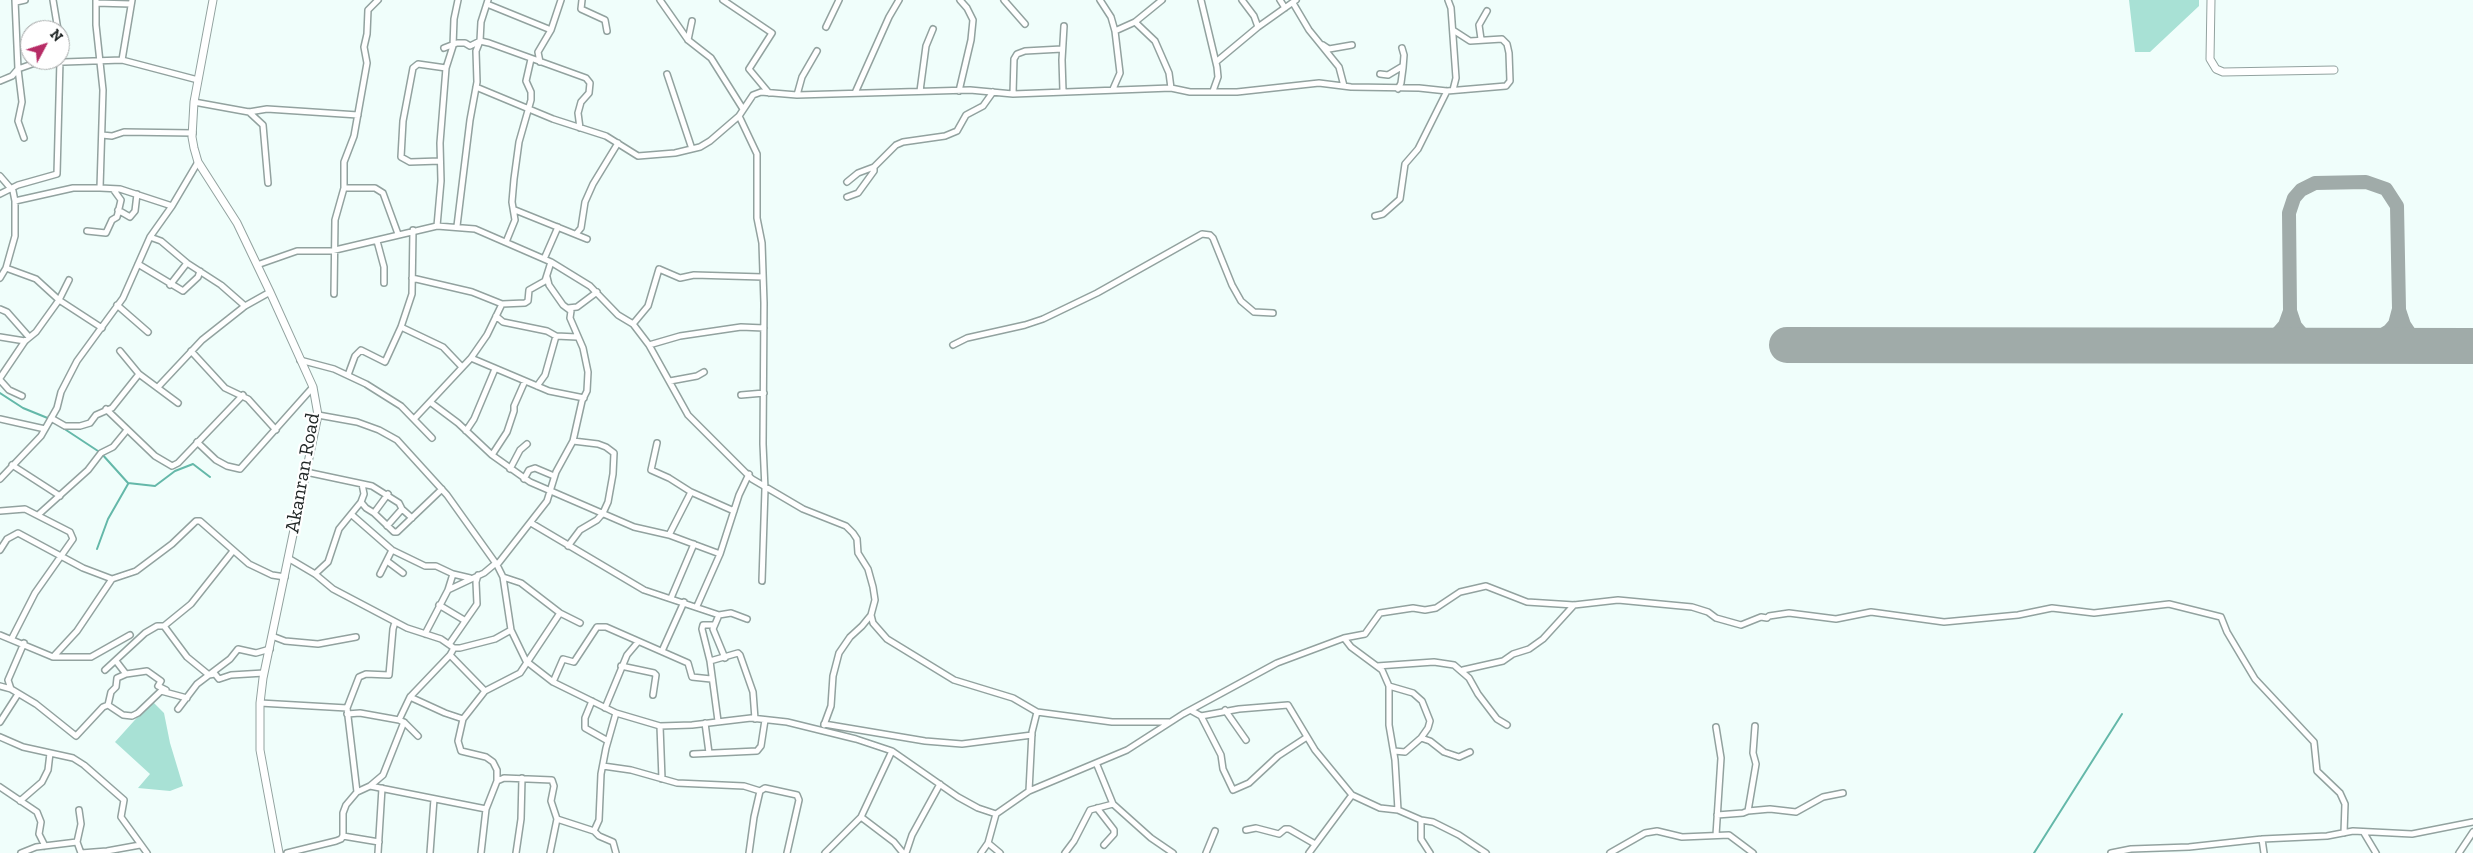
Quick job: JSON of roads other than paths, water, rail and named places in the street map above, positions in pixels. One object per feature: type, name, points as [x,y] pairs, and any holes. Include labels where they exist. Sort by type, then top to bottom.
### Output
[{"type":"main road","name":"Akanran Road","points":[[213,0],[194,102],[193,133],[198,162],[237,223],[270,292],[313,387],[318,415],[264,673],[260,703],[260,750],[279,853]]},
{"type":"main road","points":[[2211,0],[2210,59],[2216,69],[2223,72],[2334,70]]},
{"type":"street","points":[[24,138],[18,121],[22,102],[18,69],[16,1],[25,0]]},
{"type":"street","points":[[53,0],[56,20]]},
{"type":"street","points":[[334,294],[335,220],[344,188],[344,162],[352,144],[367,63],[364,47],[367,34],[368,10],[378,0]]},
{"type":"street","points":[[437,226],[446,68],[453,46],[454,19],[458,0]]},
{"type":"street","points":[[540,62],[538,52],[551,30],[561,0]]},
{"type":"street","points":[[582,0],[580,4],[583,7],[581,9],[605,20],[607,31]]},
{"type":"street","points":[[660,0],[688,40],[711,58],[743,109]]},
{"type":"street","points":[[826,27],[839,0]]},
{"type":"street","points":[[855,93],[889,17],[899,0]]},
{"type":"street","points":[[959,91],[971,40],[973,20],[967,8],[960,0]]},
{"type":"street","points":[[1013,0],[1006,2],[1026,24]]},
{"type":"street","points":[[1100,0],[1111,17],[1115,31],[1120,73],[1113,89]]},
{"type":"street","points":[[1115,31],[1135,22],[1162,0]]},
{"type":"street","points":[[1202,0],[1218,77],[1213,91]]},
{"type":"street","points":[[1242,0],[1254,16],[1258,27]]},
{"type":"street","points":[[1280,0],[1285,8]]},
{"type":"street","points":[[1375,216],[1383,214],[1400,199],[1405,164],[1418,149],[1456,78],[1452,8],[1448,0]]},
{"type":"street","points":[[100,188],[102,135],[96,1],[132,2],[122,60]]},
{"type":"street","points":[[727,1],[772,33],[749,69],[770,93]]},
{"type":"street","points":[[456,226],[476,87],[476,51],[480,41],[481,22],[487,2],[551,30]]},
{"type":"street","points":[[1216,62],[1258,27],[1295,2],[1320,44],[1339,67],[1344,86]]},
{"type":"street","points":[[1481,39],[1479,25],[1487,11]]},
{"type":"street","points":[[688,40],[692,21]]},
{"type":"street","points":[[1135,22],[1155,41],[1170,73],[1171,88]]},
{"type":"street","points":[[1064,26],[1062,49],[1064,91]]},
{"type":"street","points":[[920,91],[926,46],[933,30]]},
{"type":"street","points":[[476,87],[528,109],[606,136],[638,156],[675,153],[692,149],[710,141],[739,116],[753,95],[761,92],[797,94],[959,91],[1013,94],[1171,88],[1190,92],[1238,92],[1319,83],[1398,89],[1450,90],[1498,88],[1508,84],[1509,53],[1506,44],[1500,38],[1470,41],[1453,30]]},
{"type":"street","points":[[444,48],[457,43],[465,43],[470,46],[480,41],[589,80],[589,93],[581,102],[578,113],[580,128]]},
{"type":"street","points":[[1320,44],[1329,49],[1352,45]]},
{"type":"street","points":[[1398,89],[1401,84],[1403,66],[1404,55],[1402,48]]},
{"type":"street","points":[[1013,94],[1014,59],[1017,54],[1025,51],[1062,49]]},
{"type":"street","points":[[797,94],[802,77],[817,51]]},
{"type":"street","points":[[506,242],[515,220],[515,210],[512,202],[516,160],[531,92],[526,82],[526,74],[531,59]]},
{"type":"street","points":[[70,62],[122,60],[198,80]]},
{"type":"street","points":[[440,161],[410,162],[401,157],[403,121],[414,68],[418,64],[446,68]]},
{"type":"street","points":[[1380,74],[1388,75],[1403,66]]},
{"type":"street","points":[[0,80],[12,76],[18,69]]},
{"type":"street","points":[[0,194],[11,188],[57,174],[60,70]]},
{"type":"street","points":[[668,74],[692,149]]},
{"type":"street","points":[[847,182],[858,173],[874,167],[891,150],[903,142],[945,136],[957,131],[966,115],[983,106],[994,92]]},
{"type":"street","points":[[194,102],[249,112],[266,110],[358,115]]},
{"type":"street","points":[[249,112],[263,125],[268,183]]},
{"type":"street","points":[[739,116],[757,154],[757,218],[762,242],[765,480],[762,581]]},
{"type":"street","points":[[102,135],[112,136],[124,132],[193,133]]},
{"type":"street","points":[[576,234],[581,228],[585,202],[592,184],[618,143]]},
{"type":"street","points":[[0,479],[25,454],[45,429],[57,408],[61,392],[77,361],[118,306],[150,236],[172,206],[198,162]]},
{"type":"street","points":[[846,197],[858,193],[874,171],[874,167]]},
{"type":"street","points":[[0,176],[11,188],[15,201],[15,236],[6,268],[0,278]]},
{"type":"street","points":[[15,201],[73,188],[100,188],[137,194],[172,206]]},
{"type":"street","points":[[344,188],[375,188],[383,192],[398,234]]},
{"type":"street","points":[[87,231],[106,233],[121,200],[113,189]]},
{"type":"street","points":[[118,210],[130,217],[135,211],[137,194]]},
{"type":"street","points":[[515,210],[587,239]]},
{"type":"street","points":[[257,265],[297,251],[335,250],[377,241],[413,230],[437,226],[456,226],[475,229],[551,262],[597,292],[618,315],[633,324],[649,344],[688,414],[758,484],[803,510],[846,526],[853,533],[858,553],[868,569],[875,600],[871,615],[850,637],[839,653],[833,676],[831,706],[822,730]]},
{"type":"street","points":[[544,259],[558,227]]},
{"type":"street","points":[[348,375],[355,356],[361,350],[385,362],[401,327],[412,294],[413,230]]},
{"type":"street","points":[[953,345],[967,338],[1043,319],[1097,293],[1135,269],[1202,234],[1210,235],[1213,238],[1232,285],[1241,300],[1254,312],[1273,314]]},
{"type":"street","points":[[150,236],[161,242],[245,306]]},
{"type":"street","points":[[377,241],[384,267],[384,283]]},
{"type":"street","points":[[412,278],[472,292],[502,304],[525,303],[528,301],[529,290],[537,287],[547,277],[551,262]]},
{"type":"street","points":[[170,285],[187,263]]},
{"type":"street","points":[[138,264],[170,285],[183,291],[198,277],[200,271]]},
{"type":"street","points":[[6,268],[36,279],[59,300],[102,328]]},
{"type":"street","points":[[633,324],[648,306],[659,269],[680,278],[694,275],[763,277]]},
{"type":"street","points":[[547,277],[562,305],[568,308],[577,307],[597,292]]},
{"type":"street","points":[[22,396],[9,390],[0,379],[27,339],[36,332],[59,300],[69,280]]},
{"type":"street","points":[[158,388],[191,351],[245,306],[270,292]]},
{"type":"street","points":[[414,419],[472,358],[487,335],[502,304]]},
{"type":"street","points":[[118,306],[148,332]]},
{"type":"street","points":[[448,590],[497,564],[547,501],[554,476],[573,441],[589,382],[583,348],[570,318],[571,311],[568,308]]},
{"type":"street","points":[[0,309],[6,312],[27,339]]},
{"type":"street","points":[[496,316],[503,322],[547,331],[556,336],[577,337]]},
{"type":"street","points":[[401,327],[443,347],[462,367]]},
{"type":"street","points":[[649,344],[680,336],[732,328],[764,328]]},
{"type":"street","points":[[537,386],[545,375],[556,336]]},
{"type":"street","points":[[0,337],[27,339]]},
{"type":"street","points":[[120,351],[139,374],[178,402]]},
{"type":"street","points":[[191,351],[225,388],[243,395],[276,430]]},
{"type":"street","points":[[472,358],[476,358],[495,369],[549,391],[584,398]]},
{"type":"street","points":[[300,360],[348,375],[401,406],[432,438]]},
{"type":"street","points":[[466,431],[474,419],[495,369]]},
{"type":"street","points":[[670,381],[697,376],[704,372]]},
{"type":"street","points":[[50,419],[66,426],[80,426],[90,423],[96,415],[112,408],[139,374]]},
{"type":"street","points":[[492,455],[507,432],[514,406],[525,381]]},
{"type":"street","points":[[197,442],[216,460],[240,470],[313,387]]},
{"type":"street","points":[[741,394],[764,393]]},
{"type":"street","points":[[106,409],[154,456],[172,466],[178,463],[243,395]]},
{"type":"street","points":[[430,402],[492,455],[524,479],[634,527],[669,536],[720,554]]},
{"type":"street","points":[[318,415],[357,422],[391,436],[442,489],[497,564],[502,576],[511,630],[526,661],[552,682],[616,713],[660,726],[755,719],[822,730],[892,751],[978,808],[996,814]]},
{"type":"street","points":[[0,419],[45,429]]},
{"type":"street","points":[[38,515],[88,470],[101,453],[113,447],[127,430]]},
{"type":"street","points":[[568,546],[580,530],[597,520],[608,502],[613,474],[614,453],[598,444],[573,441]]},
{"type":"street","points":[[657,443],[651,470],[669,478],[691,492],[734,511]]},
{"type":"street","points":[[510,469],[520,450],[527,444]]},
{"type":"street","points":[[12,465],[60,496]]},
{"type":"street","points":[[524,479],[529,470],[535,468],[554,476]]},
{"type":"street","points":[[306,472],[372,486],[399,502],[402,509],[412,518]]},
{"type":"street","points":[[696,606],[720,554],[749,474]]},
{"type":"street","points":[[758,484],[765,480]]},
{"type":"street","points":[[316,574],[328,562],[339,530],[361,502],[364,494],[362,484]]},
{"type":"street","points":[[361,502],[362,505],[374,513],[387,526],[397,532],[442,489]]},
{"type":"street","points":[[669,536],[691,492]]},
{"type":"street","points":[[374,513],[388,494]]},
{"type":"street","points":[[0,511],[25,509],[70,532],[73,539],[35,593],[12,638]]},
{"type":"street","points":[[387,526],[402,509]]},
{"type":"street","points":[[352,515],[392,550],[425,566],[436,566],[453,574],[470,578]]},
{"type":"street","points":[[53,657],[77,631],[112,579],[136,571],[172,544],[196,521],[200,521],[233,551],[255,567],[285,577]]},
{"type":"street","points":[[531,523],[644,590],[718,615],[731,613],[747,619]]},
{"type":"street","points":[[0,550],[7,539],[18,533],[83,568],[112,579]]},
{"type":"street","points":[[671,598],[694,544]]},
{"type":"street","points":[[380,574],[392,550]]},
{"type":"street","points":[[104,670],[150,630],[157,626],[164,626],[191,604],[233,551]]},
{"type":"street","points":[[288,558],[316,574],[333,589],[379,611],[395,622],[452,646],[460,648],[495,639],[511,630]]},
{"type":"street","points":[[387,561],[403,573]]},
{"type":"street","points":[[425,634],[448,590],[453,574]]},
{"type":"street","points":[[287,853],[341,839],[343,813],[346,804],[357,792],[370,786],[383,775],[410,697],[450,655],[464,620],[477,604],[476,582],[478,575]]},
{"type":"street","points":[[502,576],[521,583],[560,613],[580,623]]},
{"type":"street","points":[[981,853],[988,843],[996,814],[1029,791],[1097,765],[1127,750],[1170,722],[1277,663],[1344,638],[1365,634],[1380,613],[1413,608],[1424,610],[1436,608],[1460,592],[1486,586],[1527,602],[1574,605],[1618,600],[1692,608],[1708,612],[1716,618],[1741,626],[1761,617],[1767,618],[1769,616],[1789,613],[1836,619],[1871,612],[1944,622],[2018,615],[2052,608],[2082,612],[2107,612],[2169,604],[2221,616],[2227,632],[2255,679],[2314,742],[2318,771],[2340,793],[2345,804],[2344,833]]},
{"type":"street","points":[[662,652],[684,602]]},
{"type":"street","points":[[439,605],[464,620]]},
{"type":"street","points":[[1462,670],[1504,661],[1513,654],[1529,649],[1543,638],[1574,605]]},
{"type":"street","points":[[481,853],[486,809],[497,781],[497,770],[493,762],[486,757],[460,751],[458,747],[464,719],[485,691],[520,672],[560,613]]},
{"type":"street","points":[[718,615],[713,630],[725,658]]},
{"type":"street","points":[[871,615],[876,627],[887,639],[934,669],[967,684],[1013,698],[1037,712],[1112,722],[1170,722]]},
{"type":"street","points":[[357,792],[347,711],[359,677],[366,674],[389,675],[392,629],[395,622]]},
{"type":"street","points":[[714,625],[703,625],[702,629],[710,661],[718,721]]},
{"type":"street","points":[[164,626],[188,657],[209,675],[216,674],[219,679],[231,675],[264,673]]},
{"type":"street","points":[[552,682],[559,670],[559,663],[563,660],[574,662],[597,627],[611,627],[638,642],[688,663],[692,677],[711,679]]},
{"type":"street","points":[[0,640],[3,635],[53,657],[91,658],[130,636]]},
{"type":"street","points":[[272,636],[285,641],[318,644],[356,637]]},
{"type":"street","points":[[1344,638],[1351,647],[1382,670],[1389,686],[1389,725],[1395,760],[1398,810]]},
{"type":"street","points":[[605,708],[627,654],[638,642]]},
{"type":"street","points":[[11,689],[8,680],[24,643]]},
{"type":"street","points":[[178,709],[197,684],[230,659],[238,649],[256,653],[270,649]]},
{"type":"street","points":[[710,661],[738,653],[740,655],[753,692],[755,719]]},
{"type":"street","points":[[450,655],[485,691]]},
{"type":"street","points":[[116,661],[126,674]]},
{"type":"street","points":[[1377,666],[1434,662],[1454,665],[1462,670],[1497,719],[1507,725]]},
{"type":"street","points":[[622,666],[654,672],[656,675],[653,694]]},
{"type":"street","points":[[108,705],[111,692],[116,687],[117,678],[126,674],[147,671],[161,680],[158,686],[186,698]]},
{"type":"street","points":[[0,686],[11,689],[36,704],[76,736],[103,707],[108,705]]},
{"type":"street","points":[[1389,686],[1413,693],[1422,702],[1430,721],[1428,728],[1421,738],[1405,752],[1394,751]]},
{"type":"street","points":[[108,705],[123,715],[132,716],[138,713],[157,693],[161,691],[171,692]]},
{"type":"street","points":[[0,722],[18,694]]},
{"type":"street","points":[[410,697],[445,713],[464,719]]},
{"type":"street","points":[[592,701],[585,718],[585,728],[608,741]]},
{"type":"street","points":[[260,703],[347,711],[401,721],[418,736]]},
{"type":"street","points":[[1201,716],[1225,710],[1288,705],[1307,737],[1352,795],[1380,808],[1398,810],[1421,820],[1433,822],[1486,853]]},
{"type":"street","points":[[1225,710],[1246,740]]},
{"type":"street","points":[[1192,711],[1201,716],[1221,754],[1223,769],[1233,790],[1249,783],[1278,756],[1307,737]]},
{"type":"street","points":[[1029,791],[1032,735],[1037,712]]},
{"type":"street","points":[[594,831],[599,820],[603,766],[616,713]]},
{"type":"street","points":[[693,754],[757,751],[761,746],[764,720]]},
{"type":"street","points":[[705,723],[709,753]]},
{"type":"street","points":[[824,724],[962,744],[1032,735]]},
{"type":"street","points":[[660,726],[662,779]]},
{"type":"street","points":[[1748,811],[1756,764],[1753,753],[1755,726]]},
{"type":"street","points":[[1716,727],[1721,758],[1716,835]]},
{"type":"street","points":[[0,737],[24,747],[73,758],[84,764],[124,800],[121,817],[147,853]]},
{"type":"street","points":[[1421,738],[1430,740],[1444,752],[1460,757],[1470,752]]},
{"type":"street","points":[[825,853],[861,817],[892,751]]},
{"type":"street","points":[[20,802],[42,782],[48,770],[50,753]]},
{"type":"street","points":[[1097,765],[1113,804],[1151,838],[1173,853]]},
{"type":"street","points":[[603,766],[630,770],[677,783],[744,786],[760,791]]},
{"type":"street","points":[[497,781],[504,778],[552,780],[554,786],[551,801],[557,820],[550,853]]},
{"type":"street","points":[[516,853],[522,819],[522,778]]},
{"type":"street","points":[[861,817],[894,842],[905,853],[912,835],[940,784]]},
{"type":"street","points":[[370,786],[486,809]]},
{"type":"street","points":[[0,787],[37,812],[40,816],[39,834],[45,846]]},
{"type":"street","points":[[378,853],[382,788]]},
{"type":"street","points":[[749,853],[760,791],[765,788],[799,796],[787,853]]},
{"type":"street","points":[[1717,815],[1743,814],[1748,811],[1770,809],[1796,812],[1823,797],[1842,793]]},
{"type":"street","points":[[1309,853],[1352,795]]},
{"type":"street","points":[[430,853],[434,799]]},
{"type":"street","points":[[1065,853],[1074,841],[1086,814],[1090,810],[1113,804]]},
{"type":"street","points":[[1097,808],[1114,830],[1114,834],[1104,845]]},
{"type":"street","points":[[79,810],[80,824],[77,842],[81,853],[107,851],[140,845]]},
{"type":"street","points":[[557,820],[594,831],[598,836],[613,842],[616,847],[616,853]]},
{"type":"street","points":[[1421,820],[1420,838],[1430,853]]},
{"type":"street","points":[[2111,853],[2190,850],[2262,839],[2327,836],[2344,833],[2412,834],[2473,822]]},
{"type":"street","points":[[1246,830],[1256,828],[1279,834],[1285,829],[1289,829],[1315,844]]},
{"type":"street","points":[[1206,853],[1215,831]]},
{"type":"street","points":[[1610,853],[1645,833],[1657,831],[1682,837],[1729,836],[1753,853]]},
{"type":"street","points":[[2459,853],[2473,832]]},
{"type":"street","points":[[2364,833],[2376,853]]},
{"type":"street","points":[[342,836],[379,842]]},
{"type":"street","points":[[2262,839],[2264,853]]},
{"type":"street","points":[[21,853],[36,846],[77,842]]},
{"type":"street","points":[[988,843],[1000,853]]},
{"type":"waterway","points":[[0,393],[23,408],[50,419]]},
{"type":"waterway","points":[[60,426],[101,453],[128,483],[155,486],[175,471],[193,464],[210,477]]},
{"type":"waterway","points":[[97,549],[108,519],[128,484]]},
{"type":"waterway","points":[[2034,853],[2122,714]]}]
